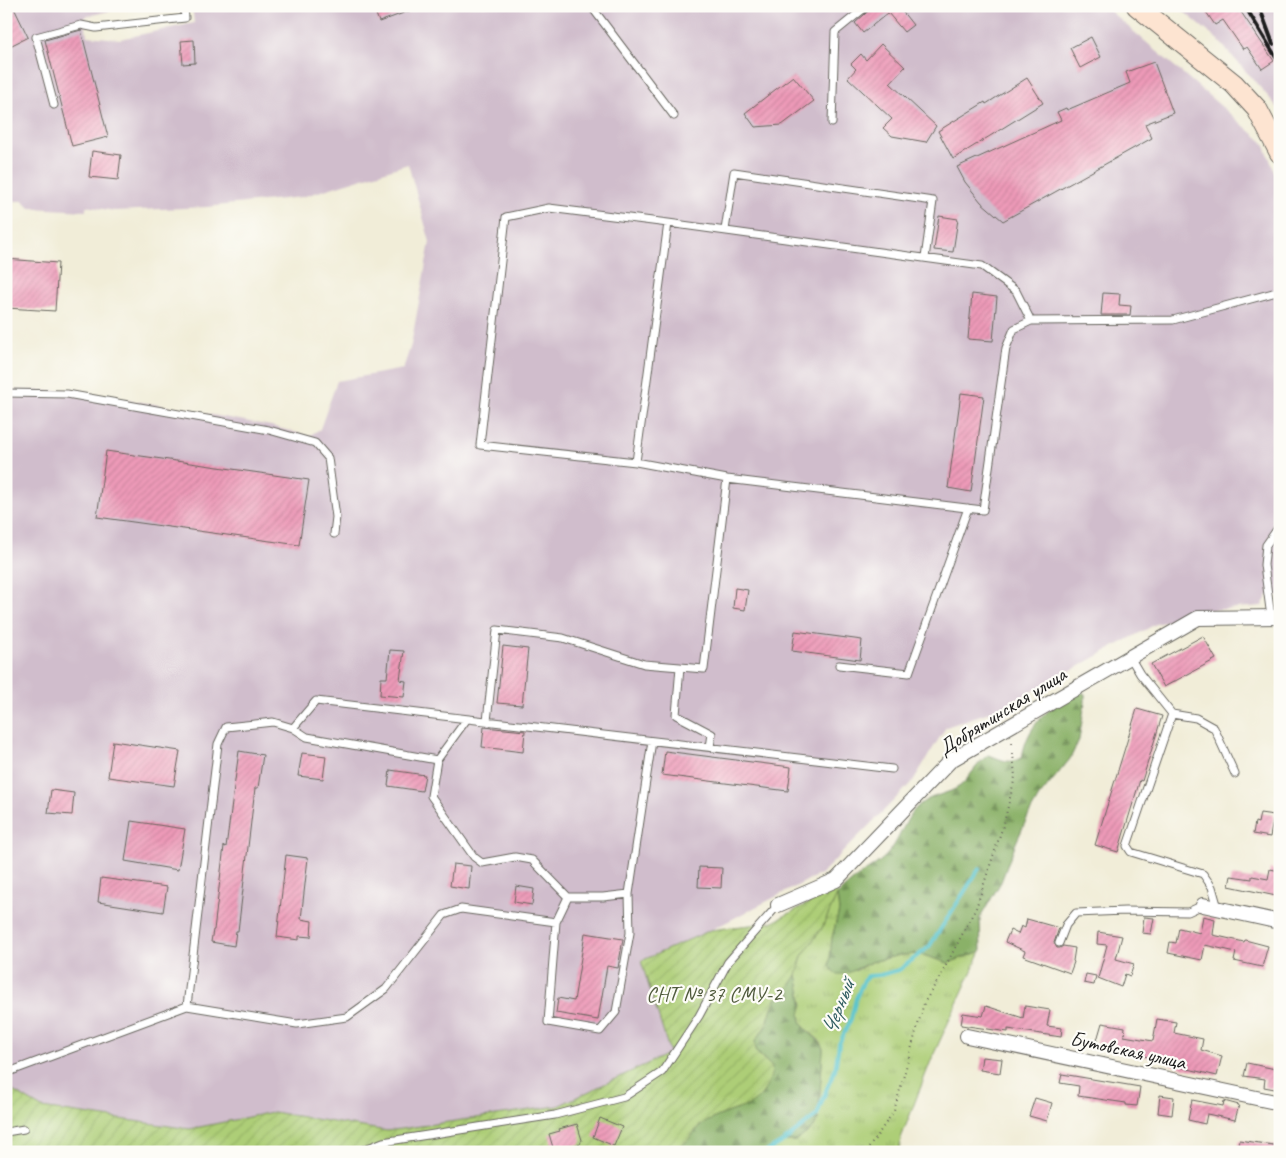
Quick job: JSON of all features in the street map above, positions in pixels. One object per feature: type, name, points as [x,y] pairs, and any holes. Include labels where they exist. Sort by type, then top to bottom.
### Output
[{"type":"main road","points":[[1137,6],[1234,84],[1257,108],[1280,153]]},
{"type":"street","name":"Добрятинская улица","points":[[778,905],[836,880],[952,760],[1130,657],[1198,618],[1276,617]]},
{"type":"street","points":[[1203,905],[1280,922]]},
{"type":"street","name":"Бутовская улица","points":[[967,1036],[1280,1103]]},
{"type":"lane","points":[[54,105],[36,36],[81,25],[96,28],[185,18],[184,6]]},
{"type":"lane","points":[[591,6],[674,116]]},
{"type":"lane","points":[[832,123],[835,32],[867,6]]},
{"type":"lane","points":[[725,230],[734,172],[933,200],[925,258]]},
{"type":"lane","points":[[1031,321],[1016,291],[982,266],[725,230],[549,208],[506,217],[480,445],[636,462],[727,479],[983,510],[1006,348],[1014,329],[1031,321],[1172,320],[1280,291]]},
{"type":"lane","points":[[636,462],[668,223]]},
{"type":"lane","points":[[6,393],[67,394],[269,430],[315,443],[328,458],[336,517],[334,534]]},
{"type":"lane","points":[[487,721],[496,630],[564,638],[644,664],[704,669],[727,479]]},
{"type":"lane","points":[[839,665],[909,673],[968,508]]},
{"type":"lane","points":[[1276,617],[1264,565],[1266,545],[1280,525]]},
{"type":"lane","points":[[1130,657],[1140,674],[1172,714],[1196,718],[1214,728],[1235,774]]},
{"type":"lane","points":[[680,667],[676,715],[712,734],[710,747]]},
{"type":"lane","points":[[293,728],[316,701],[892,769]]},
{"type":"lane","points":[[1172,714],[1127,846],[1131,852],[1203,874],[1212,887],[1218,908]]},
{"type":"lane","points":[[467,719],[437,760],[431,796],[474,857],[482,863],[515,857],[532,860],[568,897],[603,898],[629,894]]},
{"type":"lane","points":[[187,1006],[218,744],[226,727],[274,722],[293,728],[307,737],[437,760]]},
{"type":"lane","points":[[568,897],[556,922],[548,1022],[600,1031],[616,1012],[630,933],[629,894],[652,741]]},
{"type":"lane","points":[[358,1152],[383,1142],[555,1115],[624,1096],[662,1072],[699,1016],[728,962],[778,905]]},
{"type":"lane","points":[[1058,943],[1066,925],[1076,913],[1125,911],[1188,912],[1203,905]]},
{"type":"lane","points":[[6,1073],[32,1065],[187,1006],[297,1024],[347,1017],[386,988],[444,915],[461,909],[556,922]]},
{"type":"lane","points":[[6,1132],[24,1129]]},
{"type":"path","points":[[866,1152],[894,1111],[924,1003],[941,976],[976,908],[1004,823],[1015,777],[1011,726]]},
{"type":"shaded area","points":[[6,6],[130,6],[84,17],[87,36],[120,39],[194,23],[192,6],[1104,6],[1264,143],[1280,187],[1280,596],[1268,595],[1262,606],[1211,610],[1156,624],[1028,694],[1027,699],[946,727],[913,781],[822,873],[711,930],[670,1053],[558,1106],[387,1131],[273,1112],[190,1129],[42,1108],[6,1087],[6,390],[66,391],[154,404],[271,426],[309,436],[320,429],[337,381],[403,369],[411,345],[430,242],[408,164],[302,197],[207,207],[115,211],[86,206],[86,211],[30,208],[23,201],[6,201]]},
{"type":"shaded area","points":[[1177,6],[1280,6],[1280,110],[1218,40]]},
{"type":"green space","points":[[1077,690],[1085,694],[1079,740],[1070,759],[1039,797],[1028,816],[1001,882],[980,918],[981,951],[948,963],[920,954],[900,955],[871,962],[846,974],[836,974],[829,966],[832,938],[839,911],[837,895],[887,855],[910,816],[923,802],[960,786],[988,755],[1005,761],[1022,758],[1029,735],[1034,726],[1049,710]]},
{"type":"green space","name":"СНТ № 37 СМУ-2","points":[[835,889],[837,895],[822,928],[802,956],[797,975],[786,992],[777,998],[767,1024],[755,1041],[756,1052],[772,1067],[765,1090],[756,1100],[746,1106],[703,1124],[687,1141],[671,1152],[6,1152],[6,1087],[42,1108],[190,1129],[273,1112],[387,1131],[558,1106],[670,1053],[641,961],[711,930],[773,922]]},
{"type":"green space","points":[[837,895],[839,911],[832,938],[855,971],[871,962],[900,955],[920,954],[948,963],[981,951],[932,1058],[901,1138],[899,1152],[770,1152],[776,1145],[786,1141],[796,1141],[812,1129],[818,1121],[823,1049],[819,1040],[801,1022],[799,1013],[803,1005],[797,975],[802,956],[822,928]]},
{"type":"green space","points":[[797,975],[802,1003],[801,1021],[805,1029],[821,1044],[823,1049],[818,1121],[812,1129],[796,1141],[786,1141],[776,1145],[770,1152],[671,1152],[687,1141],[703,1124],[747,1105],[762,1093],[769,1081],[772,1067],[756,1051],[755,1041],[767,1025],[772,1007],[777,998],[786,992]]},
{"type":"building","points":[[6,6],[13,6],[28,37],[6,48]]},
{"type":"building","points":[[373,6],[419,6],[420,7],[379,22]]},
{"type":"building","points":[[874,6],[898,6],[913,25],[904,32],[888,13],[863,33],[855,23]]},
{"type":"building","points":[[1202,6],[1237,6],[1274,61],[1262,69],[1247,47],[1243,49],[1223,20],[1215,25]]},
{"type":"building","points":[[81,30],[108,137],[72,146],[45,40]]},
{"type":"building","points":[[1091,37],[1101,57],[1080,68],[1070,48]]},
{"type":"building","points":[[194,40],[195,63],[183,64],[181,41]]},
{"type":"building","points":[[881,44],[905,67],[890,83],[936,126],[926,142],[892,136],[883,128],[892,119],[848,78],[856,69],[851,64],[861,54],[866,60]]},
{"type":"building","points":[[1154,62],[1173,113],[1145,124],[1152,138],[1003,221],[981,202],[965,182],[957,167],[1061,120],[1057,112],[1066,108],[1067,110],[1130,83],[1126,72]]},
{"type":"building","points":[[793,76],[814,101],[782,125],[755,127],[745,113]]},
{"type":"building","points":[[1027,78],[1043,103],[953,159],[938,131]]},
{"type":"building","points":[[92,151],[121,155],[118,180],[89,177]]},
{"type":"building","points":[[939,216],[958,219],[953,252],[934,250]]},
{"type":"building","points":[[6,259],[58,263],[55,311],[6,308]]},
{"type":"building","points":[[1103,293],[1120,294],[1119,305],[1131,306],[1130,315],[1101,315]]},
{"type":"building","points":[[972,294],[997,297],[993,341],[968,339]]},
{"type":"building","points":[[961,393],[984,396],[971,492],[948,488]]},
{"type":"building","points":[[106,451],[309,480],[299,545],[97,517]]},
{"type":"building","points":[[735,588],[748,590],[745,610],[733,608]]},
{"type":"building","points":[[795,631],[862,640],[860,660],[792,651]]},
{"type":"building","points":[[1203,636],[1216,659],[1164,687],[1151,664]]},
{"type":"building","points":[[503,646],[528,649],[522,705],[497,703]]},
{"type":"building","points":[[390,650],[404,651],[400,680],[406,681],[404,697],[380,695],[381,678],[387,678]]},
{"type":"building","points":[[1137,709],[1162,716],[1118,852],[1095,845]]},
{"type":"building","points":[[484,727],[525,731],[523,752],[482,747]]},
{"type":"building","points":[[113,741],[180,751],[174,786],[108,777]]},
{"type":"building","points":[[239,751],[263,755],[258,788],[255,788],[238,931],[236,931],[234,946],[211,942]]},
{"type":"building","points":[[665,751],[791,767],[788,791],[662,775]]},
{"type":"building","points":[[302,753],[326,756],[323,779],[298,776]]},
{"type":"building","points":[[390,770],[425,775],[422,791],[388,786]]},
{"type":"building","points":[[51,790],[74,793],[72,815],[48,813]]},
{"type":"building","points":[[1260,813],[1274,815],[1270,837],[1253,834],[1255,822],[1258,823]]},
{"type":"building","points":[[131,821],[185,829],[178,870],[125,861]]},
{"type":"building","points":[[286,855],[308,858],[301,919],[312,921],[311,937],[299,936],[299,940],[277,937]]},
{"type":"building","points":[[453,864],[471,866],[469,889],[450,886]]},
{"type":"building","points":[[699,867],[722,868],[721,888],[698,887]]},
{"type":"building","points":[[1270,869],[1280,871],[1280,884],[1276,896],[1229,886],[1231,876],[1252,879],[1252,876],[1268,879]]},
{"type":"building","points":[[101,878],[167,887],[163,912],[98,902]]},
{"type":"building","points":[[516,886],[534,889],[532,905],[514,902]]},
{"type":"building","points":[[1203,916],[1215,919],[1213,935],[1268,946],[1262,967],[1234,961],[1236,952],[1205,945],[1202,960],[1168,953],[1170,942],[1176,943],[1179,928],[1200,933]]},
{"type":"building","points":[[1144,917],[1154,918],[1151,934],[1142,933]]},
{"type":"building","points":[[1027,919],[1059,928],[1054,943],[1057,948],[1063,946],[1075,948],[1074,962],[1070,973],[1023,956],[1025,951],[1005,942],[1010,930],[1018,934],[1021,926],[1025,928]]},
{"type":"building","points":[[1098,932],[1122,936],[1116,959],[1134,964],[1130,976],[1125,974],[1121,987],[1098,978],[1107,945],[1097,944]]},
{"type":"building","points":[[585,933],[623,939],[618,968],[607,966],[598,1020],[556,1013],[558,998],[574,1001]]},
{"type":"building","points":[[1086,974],[1096,976],[1094,985],[1084,983]]},
{"type":"building","points":[[986,1006],[1023,1018],[1025,1006],[1050,1010],[1047,1026],[1062,1028],[1061,1037],[1008,1029],[1008,1032],[961,1025],[963,1013],[983,1016]]},
{"type":"building","points":[[1157,1019],[1176,1022],[1174,1033],[1203,1039],[1201,1050],[1222,1056],[1217,1076],[1168,1064],[1169,1061],[1095,1047],[1102,1023],[1125,1027],[1124,1036],[1153,1041]]},
{"type":"building","points":[[982,1057],[1002,1059],[1000,1073],[980,1070]]},
{"type":"building","points":[[1247,1063],[1280,1070],[1280,1090],[1264,1087],[1265,1079],[1244,1076]]},
{"type":"building","points":[[1062,1074],[1140,1087],[1137,1106],[1078,1096],[1079,1086],[1060,1083]]},
{"type":"building","points":[[1160,1095],[1174,1097],[1172,1115],[1158,1113]]},
{"type":"building","points":[[1035,1098],[1052,1103],[1047,1121],[1029,1116]]},
{"type":"building","points":[[1192,1100],[1223,1106],[1224,1101],[1239,1105],[1235,1120],[1207,1114],[1205,1124],[1188,1120]]},
{"type":"building","points":[[600,1118],[622,1127],[614,1146],[593,1137]]},
{"type":"building","points":[[577,1124],[582,1140],[580,1144],[554,1151],[549,1134]]},
{"type":"building","points":[[1239,1140],[1280,1146],[1279,1152],[1237,1150]]},
{"type":"waterway","name":"Черный","points":[[766,1152],[784,1141],[817,1115],[835,1070],[839,1044],[851,1019],[856,998],[864,980],[868,976],[899,970],[929,947],[979,869]]},
{"type":"railway","points":[[1245,6],[1280,64]]},
{"type":"railway","points":[[1259,6],[1273,44]]}]
